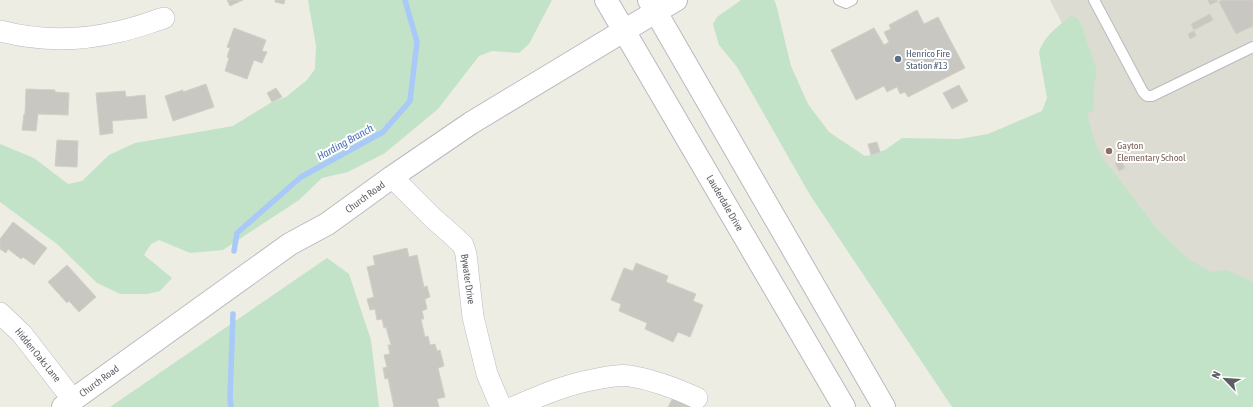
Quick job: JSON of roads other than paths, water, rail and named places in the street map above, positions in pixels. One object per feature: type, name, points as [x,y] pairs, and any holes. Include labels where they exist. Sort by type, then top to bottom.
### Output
[{"type":"main road","name":"Lauderdale Drive","points":[[606,0],[625,30],[844,407]]},
{"type":"main road","name":"Church Road","points":[[68,403],[290,244],[327,224],[392,176],[472,123],[625,30],[652,6],[676,0]]},
{"type":"main road","points":[[652,6],[884,407]]},
{"type":"street","points":[[0,31],[33,38],[77,39],[117,32],[164,18]]},
{"type":"street","name":"Bywater Drive","points":[[392,176],[462,245],[466,254],[473,317],[487,374],[501,407]]},
{"type":"street","name":"Hidden Oaks Lane","points":[[0,313],[22,334],[68,403]]},
{"type":"street","points":[[514,407],[576,382],[610,376],[629,376],[662,383],[697,398]]},
{"type":"lane","points":[[839,0],[846,3],[852,0]]},
{"type":"lane","points":[[1094,0],[1143,92],[1147,96],[1152,96],[1253,47]]},
{"type":"waterway","name":"Harding Branch","points":[[234,251],[237,233],[301,177],[383,132],[410,101],[417,42],[405,0]]},
{"type":"waterway","name":"Harding Branch","points":[[231,407],[233,314]]},
{"type":"place","name":"Henrico Fire Station #13","points":[[898,59]]},
{"type":"place","name":"Gayton Elementary School","points":[[1109,151]]}]
